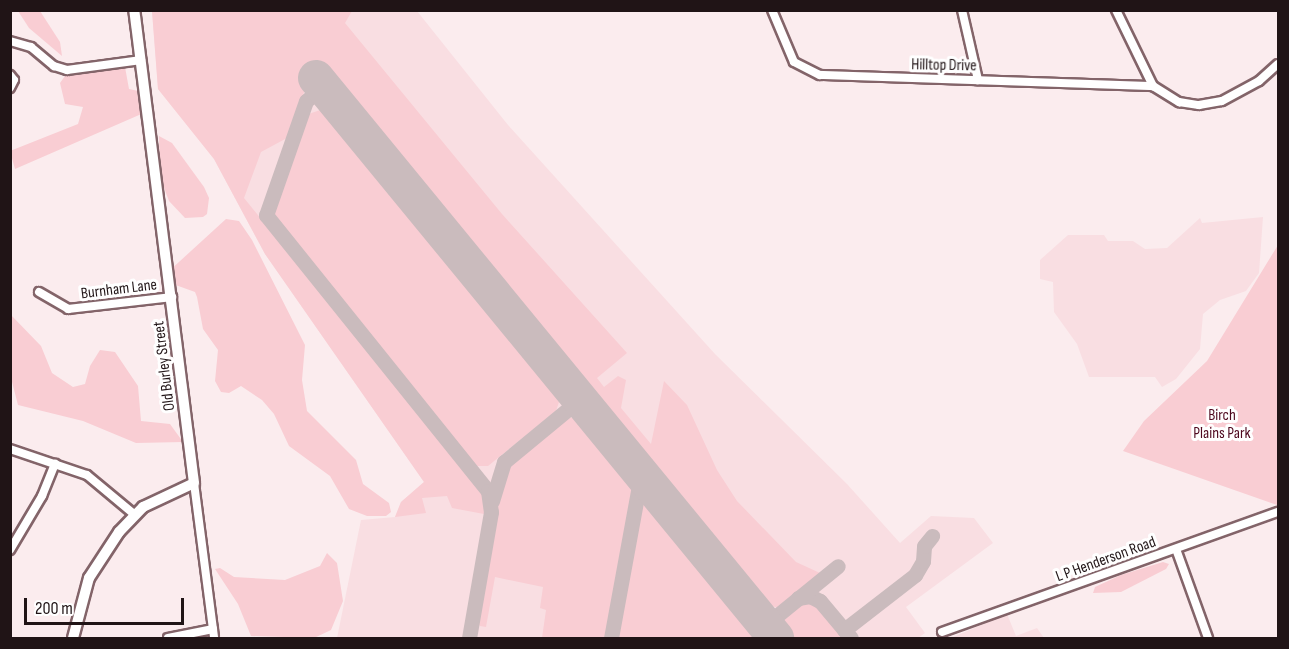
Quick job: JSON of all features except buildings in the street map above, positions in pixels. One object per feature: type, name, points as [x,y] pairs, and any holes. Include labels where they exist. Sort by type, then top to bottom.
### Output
[{"type":"main road","name":"Old Burley Street","points":[[134,10],[194,483]]},
{"type":"main road","points":[[73,639],[82,596],[93,572],[135,515],[162,496],[194,483]]},
{"type":"street","name":"Hilltop Drive","points":[[772,10],[794,62],[812,73],[1153,86]]},
{"type":"street","points":[[962,10],[978,80]]},
{"type":"street","points":[[1116,10],[1153,86],[1179,102],[1212,104],[1259,81],[1278,64]]},
{"type":"street","points":[[10,40],[32,47],[54,66],[66,70],[141,60]]},
{"type":"street","points":[[10,75],[14,80],[10,87]]},
{"type":"street","name":"Burnham Lane","points":[[39,292],[68,309],[172,297]]},
{"type":"street","points":[[10,449],[98,481],[135,515]]},
{"type":"street","points":[[10,550],[42,496],[55,464]]},
{"type":"street","name":"Old Burley Street","points":[[194,483],[214,639]]},
{"type":"street","name":"L P Henderson Road","points":[[942,632],[1278,512]]},
{"type":"street","points":[[1176,549],[1208,639]]},
{"type":"street","points":[[168,639],[213,629]]},
{"type":"shaded area","points":[[152,11],[417,11],[508,125],[715,354],[847,484],[900,543],[931,516],[974,518],[993,543],[906,607],[925,633],[918,638],[337,638],[361,520],[395,517],[401,502],[424,482],[265,254],[214,159],[158,89]]},
{"type":"shaded area","points":[[1263,217],[1259,273],[1246,291],[1220,300],[1203,314],[1200,349],[1176,379],[1162,387],[1155,377],[1089,377],[1077,344],[1054,312],[1053,282],[1040,279],[1040,260],[1068,235],[1104,235],[1108,241],[1133,241],[1145,249],[1167,248],[1200,218],[1202,223]]},
{"type":"shaded area","points":[[1007,614],[1016,636],[1037,628],[1044,638],[951,638]]},
{"type":"green space","points":[[18,11],[40,11],[60,42],[62,56],[29,28]]},
{"type":"green space","points":[[152,11],[352,11],[345,23],[502,214],[627,353],[597,378],[604,387],[618,376],[626,380],[621,408],[651,444],[664,381],[687,405],[717,470],[737,501],[796,562],[820,573],[779,608],[764,604],[324,70],[306,87],[287,138],[261,152],[244,198],[485,494],[484,514],[452,508],[447,496],[422,498],[426,513],[395,517],[401,502],[424,482],[265,254],[214,159],[158,89]]},
{"type":"green space","points":[[125,67],[129,89],[143,92],[146,112],[15,169],[10,151],[78,124],[83,107],[65,104],[60,83],[65,76]]},
{"type":"green space","points":[[323,109],[561,396],[556,411],[488,466],[474,466],[272,219],[271,211],[306,115]]},
{"type":"green space","points":[[159,136],[172,143],[204,187],[209,198],[207,214],[203,217],[185,218],[169,201],[160,177]]},
{"type":"green space","points":[[226,219],[239,221],[252,240],[305,345],[302,380],[307,411],[356,460],[363,484],[389,503],[391,512],[386,516],[367,516],[349,509],[330,476],[289,446],[274,414],[262,400],[241,386],[229,393],[221,392],[215,381],[218,350],[203,329],[195,292],[170,283],[168,272]]},
{"type":"green space","name":"Birch Plains Park","points":[[1278,245],[1277,505],[1123,451],[1144,421],[1207,361]]},
{"type":"green space","points":[[11,315],[41,346],[52,373],[73,387],[85,384],[90,366],[100,350],[115,352],[138,386],[141,421],[170,424],[183,442],[136,443],[83,421],[18,405],[11,378]]},
{"type":"green space","points":[[574,417],[580,419],[633,486],[606,638],[542,638],[546,610],[540,608],[543,587],[495,577],[486,627],[480,626],[476,622],[504,474],[513,461],[566,419]]},
{"type":"green space","points":[[644,502],[648,503],[759,638],[615,638],[639,506]]},
{"type":"green space","points":[[327,553],[337,563],[343,601],[331,630],[314,638],[251,636],[238,604],[215,569],[220,568],[234,577],[285,580],[320,566]]},
{"type":"green space","points":[[1163,562],[1169,564],[1166,569],[1121,592],[1093,593],[1095,587],[1121,575]]},
{"type":"green space","points":[[809,603],[819,607],[845,638],[791,638],[785,631],[783,618],[797,606]]},
{"type":"taxiway","points":[[330,96],[315,93],[306,101],[266,215],[488,491],[491,512],[469,638]]},
{"type":"taxiway","points":[[492,501],[504,462],[579,400]]},
{"type":"taxiway","points":[[611,638],[641,474]]},
{"type":"taxiway","points":[[844,630],[915,575],[923,561],[924,546],[932,536]]},
{"type":"taxiway","points":[[758,617],[774,618],[838,566]]},
{"type":"taxiway","points":[[798,598],[810,596],[820,601],[851,638]]},
{"type":"runway","points":[[316,78],[776,638]]}]
